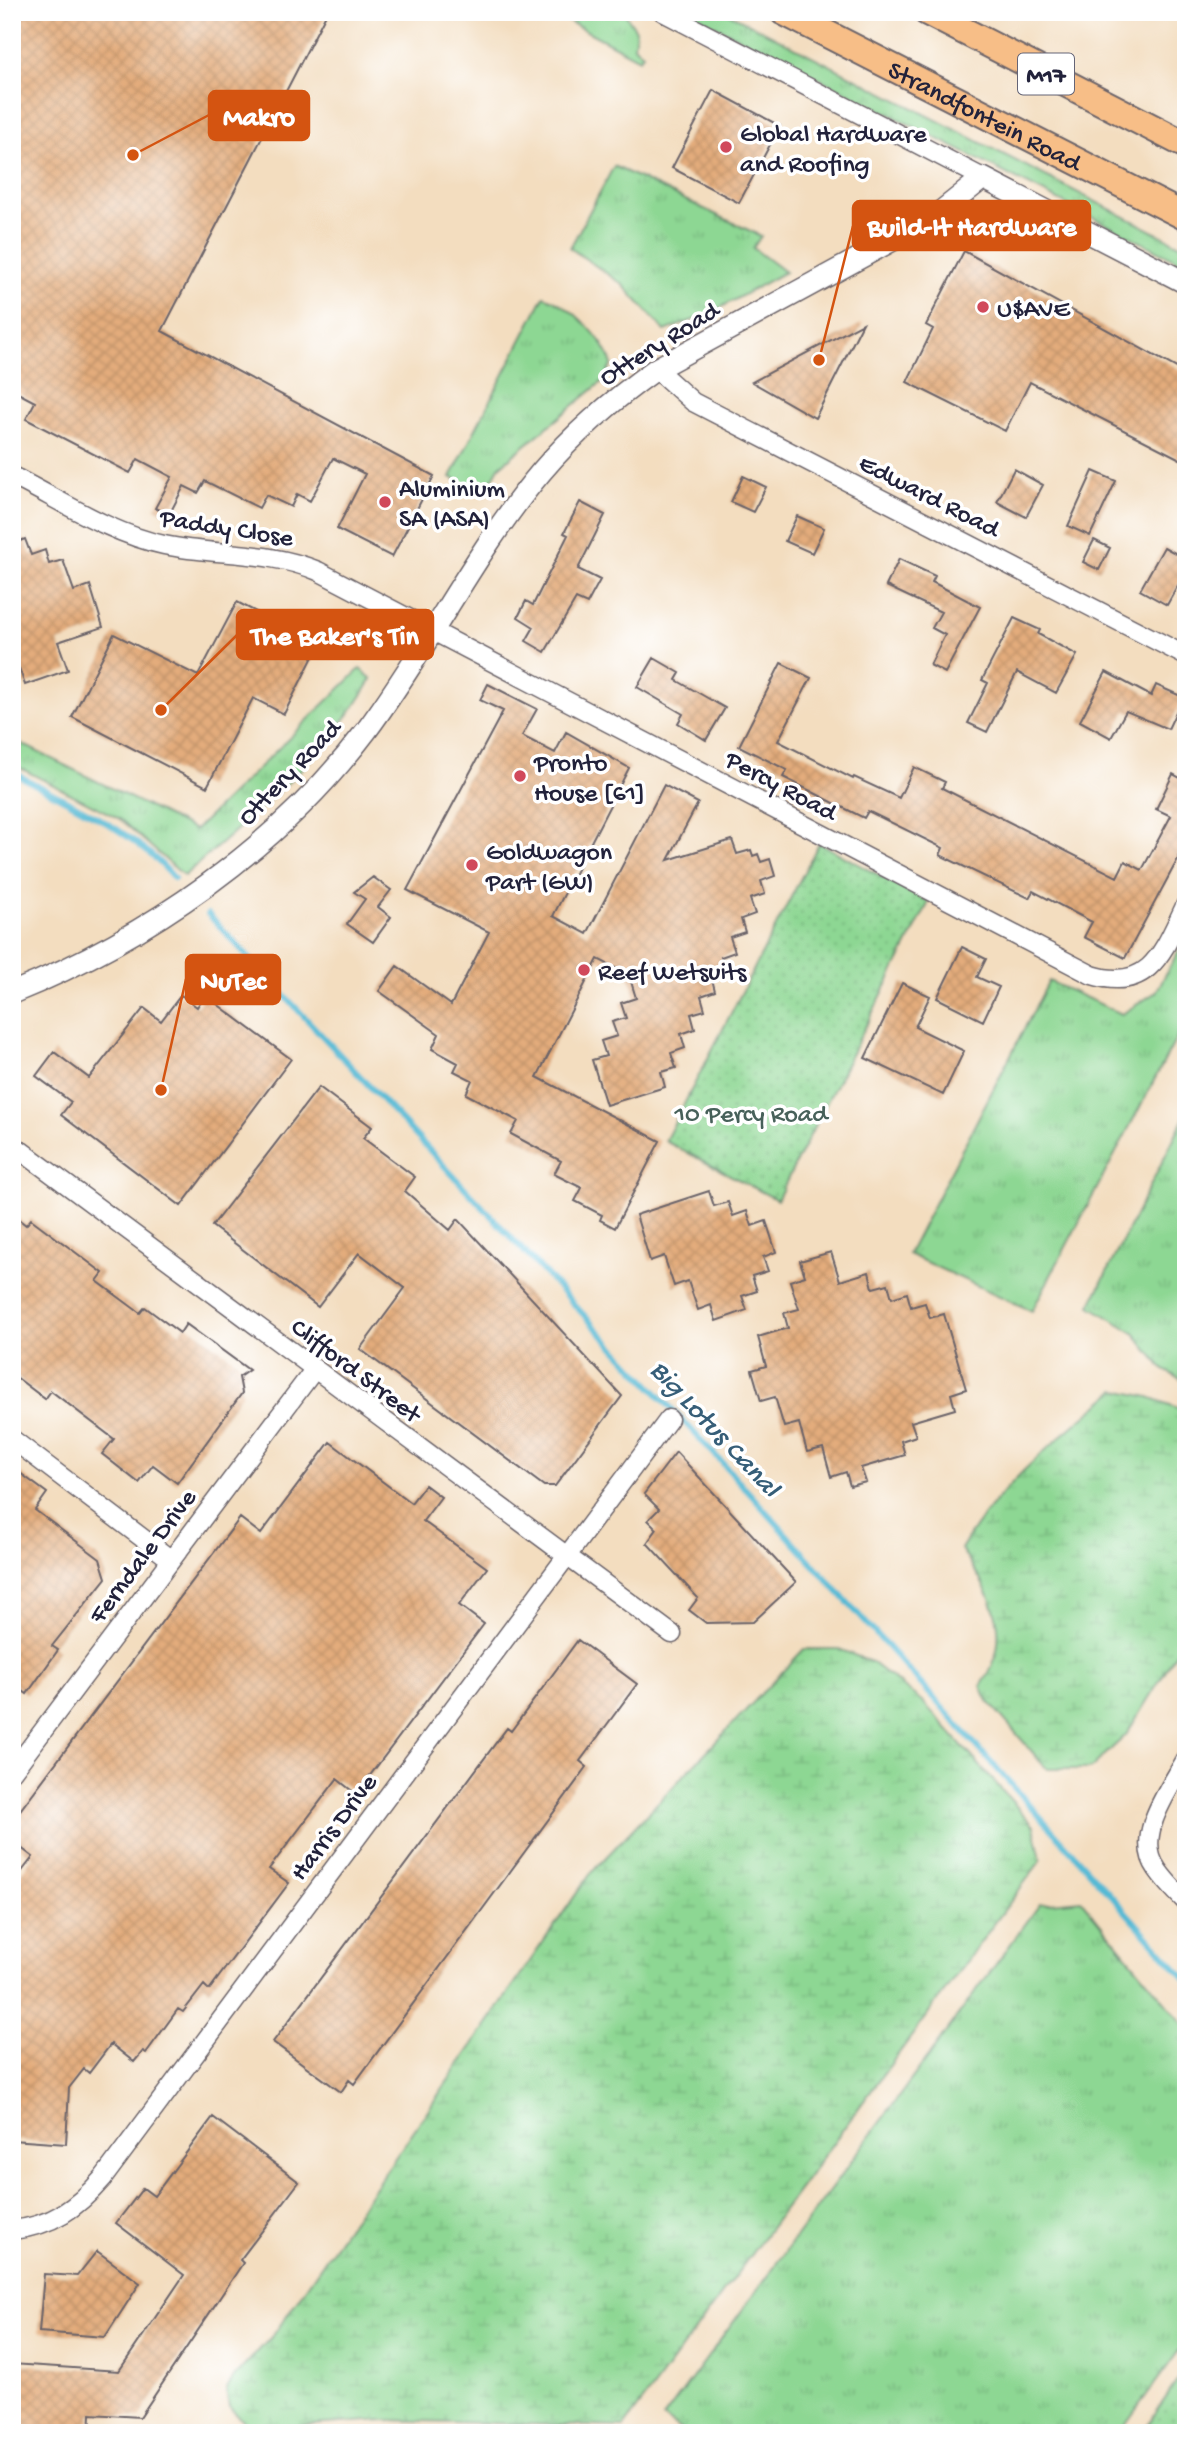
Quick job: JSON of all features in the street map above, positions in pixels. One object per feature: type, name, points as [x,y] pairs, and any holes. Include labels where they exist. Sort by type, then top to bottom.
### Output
[{"type":"main road","name":"Strandfontein Road","points":[[784,12],[1186,217]]},
{"type":"main road","name":"M17","points":[[927,12],[1186,145]]},
{"type":"street","points":[[663,12],[1186,283]]},
{"type":"street","name":"Ottery Road","points":[[12,993],[89,959],[182,902],[264,838],[335,767],[366,731],[540,473],[617,397],[656,369],[933,218],[983,178]]},
{"type":"street","name":"Edward Road","points":[[656,369],[693,402],[1186,656]]},
{"type":"street","name":"Paddy Close","points":[[12,476],[141,539],[166,545],[278,557],[297,562],[433,630]]},
{"type":"street","name":"Percy Road","points":[[433,630],[1092,975],[1109,980],[1139,976],[1151,967],[1186,904]]},
{"type":"street","name":"Clifford Street","points":[[12,1144],[672,1634]]},
{"type":"street","name":"Ferndale Drive","points":[[15,1764],[314,1370]]},
{"type":"street","name":"Harris Drive","points":[[12,2230],[40,2225],[61,2217],[82,2202],[103,2178],[669,1419]]},
{"type":"street","points":[[12,1439],[170,1559]]},
{"type":"street","points":[[1186,1759],[1155,1820],[1149,1844],[1157,1870],[1186,1902]]},
{"type":"green space","points":[[551,12],[624,12],[636,30],[634,46],[643,54],[639,59]]},
{"type":"green space","points":[[688,12],[726,12],[1186,248],[1186,265]]},
{"type":"green space","points":[[614,166],[761,236],[753,248],[785,272],[709,314],[665,331],[622,284],[570,248]]},
{"type":"green space","points":[[544,296],[565,307],[594,333],[612,364],[603,381],[499,467],[484,495],[451,477]]},
{"type":"green space","points":[[360,669],[372,679],[333,734],[286,784],[184,876],[120,819],[12,764],[12,739],[195,830]]},
{"type":"green space","name":"10 Percy Road","points":[[819,843],[929,902],[777,1200],[665,1141]]},
{"type":"green space","points":[[1186,937],[1186,1020],[1032,1311],[908,1254],[1049,981],[1122,1014],[1156,992]]},
{"type":"green space","points":[[1186,1114],[1186,1382],[1164,1370],[1134,1333],[1090,1306]]},
{"type":"green space","points":[[1116,1390],[1149,1397],[1186,1411],[1186,1637],[1126,1735],[1090,1769],[1047,1769],[988,1701],[981,1686],[992,1667],[997,1649],[996,1615],[982,1582],[961,1549],[993,1503],[1031,1463]]},
{"type":"green space","points":[[804,1649],[839,1649],[871,1662],[923,1702],[1034,1826],[1041,1860],[624,2427],[385,2420],[251,2429],[229,2407],[226,2391],[234,2377],[274,2334],[590,1874]]},
{"type":"green space","points":[[1081,1900],[1186,2027],[1186,2341],[1119,2433],[686,2433],[663,2418],[1040,1904]]},
{"type":"green space","points":[[1186,2368],[1186,2433],[1142,2433]]},
{"type":"building","points":[[12,12],[327,12],[162,331],[434,476],[392,557],[337,529],[365,474],[333,458],[310,501],[297,494],[291,507],[266,495],[259,508],[205,481],[198,493],[184,486],[169,515],[155,508],[172,477],[138,459],[130,473],[26,419],[35,402],[12,390]]},
{"type":"building","name":"Global Hardware and Roofing","points":[[713,90],[780,126],[739,203],[672,168]]},
{"type":"building","points":[[964,251],[1186,373],[1186,462],[1030,382],[1005,431],[907,382],[933,329],[926,325]]},
{"type":"building","points":[[863,323],[815,418],[752,382]]},
{"type":"building","points":[[1014,469],[1043,485],[1026,517],[997,502]]},
{"type":"building","points":[[1093,471],[1116,481],[1090,536],[1068,526]]},
{"type":"building","points":[[743,476],[766,487],[753,512],[731,502]]},
{"type":"building","points":[[580,502],[605,515],[578,569],[600,580],[587,604],[576,599],[545,652],[526,641],[534,627],[518,617],[526,601],[533,605],[568,535],[564,533]]},
{"type":"building","points":[[797,516],[824,528],[812,553],[785,541]]},
{"type":"building","points":[[25,539],[31,555],[45,550],[49,564],[63,560],[74,591],[90,585],[103,627],[58,642],[68,670],[25,685],[19,668],[12,670],[12,544]]},
{"type":"building","points":[[1094,540],[1110,548],[1099,570],[1083,562]]},
{"type":"building","points":[[1164,547],[1186,559],[1186,571],[1167,605],[1140,590]]},
{"type":"building","points":[[899,559],[935,576],[932,582],[980,607],[945,673],[930,665],[945,635],[932,628],[941,612],[886,586]]},
{"type":"building","points":[[237,602],[319,645],[284,714],[253,698],[207,787],[72,717],[114,634],[198,676]]},
{"type":"building","points":[[1014,618],[1040,630],[1038,634],[1077,655],[1056,693],[1017,672],[987,732],[968,723],[988,683],[982,680]]},
{"type":"building","points":[[654,658],[680,673],[676,680],[725,708],[706,740],[678,723],[683,714],[637,687]]},
{"type":"building","points":[[781,663],[811,678],[778,741],[853,779],[854,777],[899,798],[914,767],[945,782],[942,788],[1117,877],[1125,861],[1142,870],[1171,816],[1156,809],[1173,774],[1186,781],[1186,844],[1125,958],[1084,937],[1092,922],[1033,891],[1029,898],[940,855],[943,848],[868,811],[864,818],[783,777],[787,770],[739,746]]},
{"type":"building","points":[[1106,672],[1151,696],[1156,685],[1183,697],[1168,729],[1126,711],[1111,738],[1080,721]]},
{"type":"building","points":[[488,684],[537,709],[522,736],[555,753],[566,732],[629,768],[553,916],[587,934],[664,785],[698,803],[668,860],[732,840],[737,854],[751,850],[753,856],[758,854],[761,862],[770,859],[775,876],[761,881],[765,894],[750,899],[755,914],[741,919],[745,932],[730,937],[735,952],[721,957],[725,971],[711,975],[715,991],[701,996],[705,1010],[691,1014],[695,1029],[681,1034],[685,1048],[671,1053],[676,1068],[661,1072],[665,1087],[606,1105],[592,1060],[606,1056],[601,1041],[617,1036],[612,1022],[626,1018],[621,1003],[636,998],[629,975],[598,959],[537,1077],[660,1141],[615,1228],[600,1220],[602,1215],[575,1201],[582,1188],[554,1174],[561,1161],[511,1134],[518,1121],[466,1094],[472,1080],[454,1071],[458,1063],[432,1049],[439,1034],[379,991],[397,966],[451,1005],[489,932],[407,890],[503,711],[480,700]]},
{"type":"building","points":[[373,877],[391,890],[378,907],[391,917],[373,942],[347,924],[365,899],[354,892]]},
{"type":"building","points":[[962,947],[986,959],[977,977],[999,987],[983,1021],[937,998]]},
{"type":"building","points":[[902,983],[930,996],[915,1027],[964,1051],[943,1095],[865,1058]]},
{"type":"building","points":[[181,995],[197,1007],[205,995],[291,1059],[181,1206],[61,1115],[71,1102],[36,1076],[54,1052],[89,1078],[144,1008],[161,1021]]},
{"type":"building","points":[[319,1087],[372,1127],[363,1138],[415,1177],[405,1191],[450,1230],[458,1219],[622,1396],[555,1486],[544,1486],[360,1349],[405,1288],[359,1253],[318,1307],[212,1226]]},
{"type":"building","points":[[709,1191],[714,1206],[728,1202],[733,1216],[747,1211],[752,1226],[766,1221],[776,1252],[763,1257],[768,1271],[752,1276],[757,1291],[742,1296],[747,1310],[716,1321],[711,1305],[698,1310],[688,1281],[674,1286],[664,1256],[650,1261],[636,1215]]},
{"type":"building","points":[[12,1214],[26,1225],[31,1219],[103,1273],[97,1281],[140,1313],[145,1307],[180,1333],[186,1324],[249,1370],[239,1377],[242,1393],[177,1483],[153,1465],[139,1483],[102,1454],[114,1439],[51,1391],[45,1399],[12,1374]]},
{"type":"building","points":[[831,1252],[840,1281],[869,1272],[873,1288],[888,1284],[892,1298],[907,1293],[911,1307],[925,1303],[930,1318],[944,1314],[966,1389],[951,1394],[955,1409],[911,1422],[916,1436],[901,1441],[905,1455],[861,1468],[866,1482],[850,1486],[846,1472],[831,1477],[823,1448],[807,1452],[799,1423],[784,1427],[775,1397],[761,1401],[752,1370],[766,1366],[758,1337],[788,1328],[784,1313],[799,1309],[790,1281],[805,1276],[800,1261]]},
{"type":"building","points":[[330,1442],[411,1503],[425,1485],[441,1497],[423,1521],[487,1568],[459,1605],[484,1624],[356,1794],[337,1779],[269,1869],[289,1883],[209,1990],[204,1985],[183,2012],[178,2009],[146,2053],[143,2051],[134,2062],[111,2044],[89,2073],[84,2069],[69,2088],[66,2144],[12,2140],[12,1884],[33,1857],[12,1841],[12,1821],[240,1518],[261,1534]]},
{"type":"building","points":[[676,1452],[796,1582],[753,1622],[706,1623],[689,1610],[698,1598],[647,1543],[657,1529],[648,1520],[659,1509],[644,1494]]},
{"type":"building","points":[[12,1467],[47,1493],[35,1510],[100,1559],[106,1578],[52,1646],[58,1650],[27,1694],[12,1683]]},
{"type":"building","points":[[578,1640],[637,1684],[580,1761],[587,1767],[354,2084],[349,2080],[341,2092],[273,2042],[507,1728],[511,1731]]},
{"type":"building","points":[[213,2117],[299,2182],[240,2260],[243,2263],[140,2417],[91,2414],[90,2433],[12,2433],[12,2364],[119,2371],[184,2275],[116,2223],[143,2188],[154,2196]]},
{"type":"building","points":[[97,2251],[140,2283],[105,2337],[39,2332],[44,2274],[77,2276]]},
{"type":"waterway","name":"Big Lotus Canal","points":[[12,772],[119,831],[158,861],[174,878]]},
{"type":"waterway","name":"Big Lotus Canal","points":[[208,914],[717,1457],[1186,1979]]},
{"type":"place","name":"Global Hardware and Roofing","points":[[726,147]]},
{"type":"place","name":"Makro","points":[[133,155]]},
{"type":"place","name":"U$AVE","points":[[983,307]]},
{"type":"place","name":"Build-It Hardware","points":[[819,360]]},
{"type":"place","name":"Aluminium SA (ASA)","points":[[385,502]]},
{"type":"place","name":"The Baker's Tin","points":[[161,710]]},
{"type":"place","name":"Pronto House [61]","points":[[520,776]]},
{"type":"place","name":"Goldwagon Part (GW)","points":[[472,865]]},
{"type":"place","name":"Reef Wetsuits","points":[[584,970]]},
{"type":"place","name":"NuTec","points":[[161,1090]]}]
